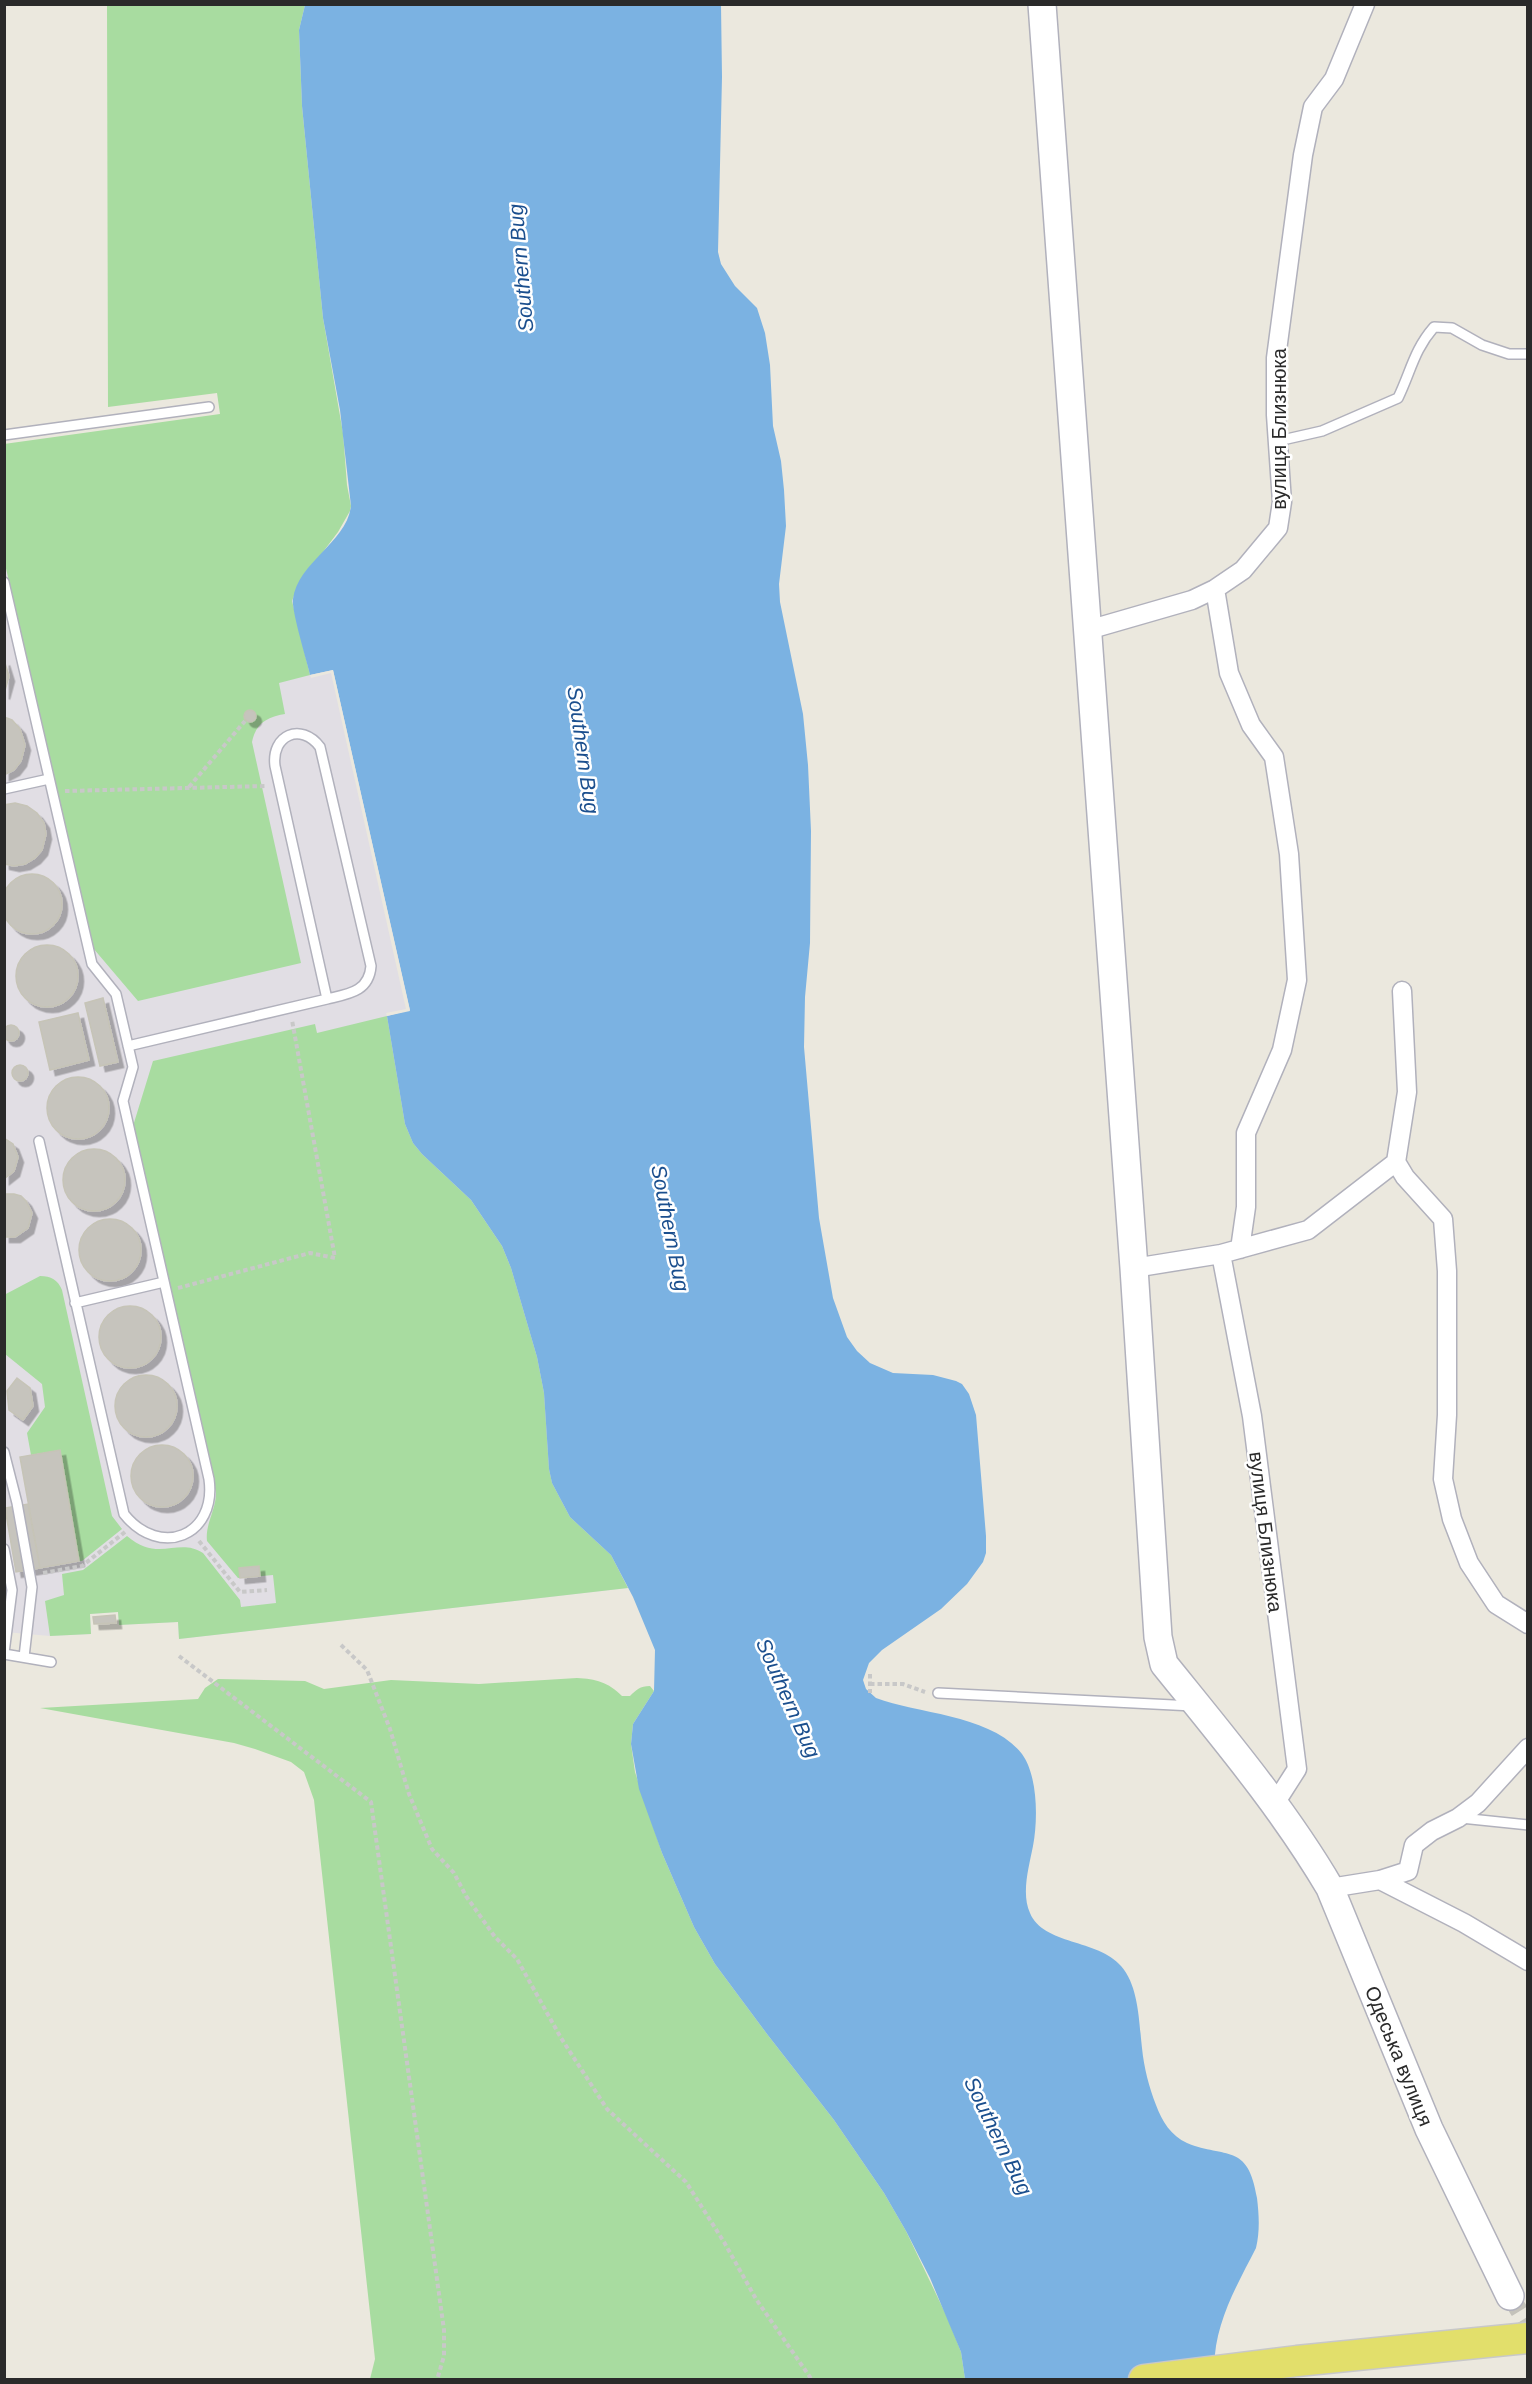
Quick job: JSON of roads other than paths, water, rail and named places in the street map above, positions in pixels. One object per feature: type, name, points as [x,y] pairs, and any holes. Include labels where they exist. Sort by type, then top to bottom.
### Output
[{"type":"main road","points":[[1144,2379],[1527,2338]]},
{"type":"street","name":"Одеська вулиця","points":[[1042,4],[1134,1268],[1158,1637],[1164,1664],[1274,1805],[1311,1855],[1330,1888],[1429,2129],[1519,2294]]},
{"type":"street","name":"вулиця Близнюка","points":[[1088,630],[1192,600],[1215,589],[1243,570],[1278,528],[1282,502],[1276,358],[1302,155],[1313,107],[1334,79],[1365,4]]},
{"type":"street","points":[[1215,589],[1229,673],[1251,725],[1274,757],[1289,854],[1297,980],[1282,1050],[1246,1133],[1246,1208],[1239,1249]]},
{"type":"street","points":[[1402,991],[1407,1092],[1396,1162],[1405,1177],[1443,1219],[1447,1271],[1447,1415],[1443,1479],[1452,1519],[1469,1563],[1496,1604],[1527,1624]]},
{"type":"street","points":[[1134,1268],[1221,1254],[1308,1230],[1396,1162]]},
{"type":"street","name":"вулиця Близнюка","points":[[1221,1254],[1252,1416],[1297,1769],[1274,1805]]},
{"type":"street","points":[[1330,1888],[1380,1880],[1408,1871],[1414,1845],[1432,1831],[1458,1818],[1478,1803],[1527,1748]]},
{"type":"street","points":[[1380,1880],[1464,1923],[1527,1961]]},
{"type":"lane","points":[[1278,441],[1322,431],[1398,398],[1411,372],[1413,356],[1434,327],[1452,328],[1482,345],[1527,357]]},
{"type":"lane","points":[[4,435],[209,407]]},
{"type":"lane","points":[[4,582],[92,964],[116,994],[133,1067],[123,1101],[211,1494],[208,1508],[201,1521],[190,1531],[177,1537],[163,1539],[147,1535],[133,1526],[124,1514],[39,1141]]},
{"type":"lane","points":[[128,1046],[290,1008],[327,999],[355,992],[367,982],[370,966],[323,755],[320,747],[309,736],[293,734],[279,743],[274,758],[327,999]]},
{"type":"lane","points":[[4,789],[49,778]]},
{"type":"lane","points":[[75,1303],[165,1287]]},
{"type":"lane","points":[[4,1452],[32,1587],[24,1658]]},
{"type":"lane","points":[[4,1549],[12,1590],[4,1654],[51,1662]]},
{"type":"lane","points":[[938,1693],[1198,1707]]},
{"type":"lane","points":[[1458,1818],[1527,1825]]},
{"type":"water","name":"Southern Bug","points":[[305,5],[721,5],[722,77],[718,252],[721,264],[735,286],[757,308],[765,333],[770,365],[773,426],[781,461],[786,526],[779,584],[780,602],[803,714],[811,831],[810,943],[805,997],[804,1047],[819,1218],[833,1298],[847,1337],[870,1363],[893,1373],[933,1375],[956,1381],[962,1384],[969,1394],[976,1415],[986,1536],[986,1553],[983,1562],[967,1584],[941,1609],[882,1650],[869,1663],[863,1680],[866,1689],[876,1698],[974,1723],[1009,1741],[1022,1754],[1034,1786],[1036,1811],[1035,1835],[1026,1889],[1030,1913],[1046,1931],[1099,1951],[1111,1957],[1121,1966],[1135,1994],[1145,2070],[1153,2098],[1164,2122],[1181,2140],[1233,2156],[1241,2160],[1248,2168],[1257,2198],[1259,2223],[1257,2242],[1220,2327],[1214,2361],[1215,2379],[965,2379],[961,2352],[930,2278],[906,2231],[884,2193],[834,2120],[715,1964],[694,1927],[662,1853],[639,1789],[631,1744],[633,1724],[654,1691],[655,1650],[633,1597],[611,1555],[570,1517],[552,1483],[544,1393],[537,1357],[511,1268],[502,1246],[471,1200],[413,1143],[405,1124],[387,1016],[410,1010],[333,670],[310,675],[294,614],[293,599],[297,586],[312,563],[341,531],[348,519],[351,506],[340,410],[323,318],[302,106],[299,30]]},
{"type":"tunnel","points":[[1510,2296],[1528,2325]]}]
